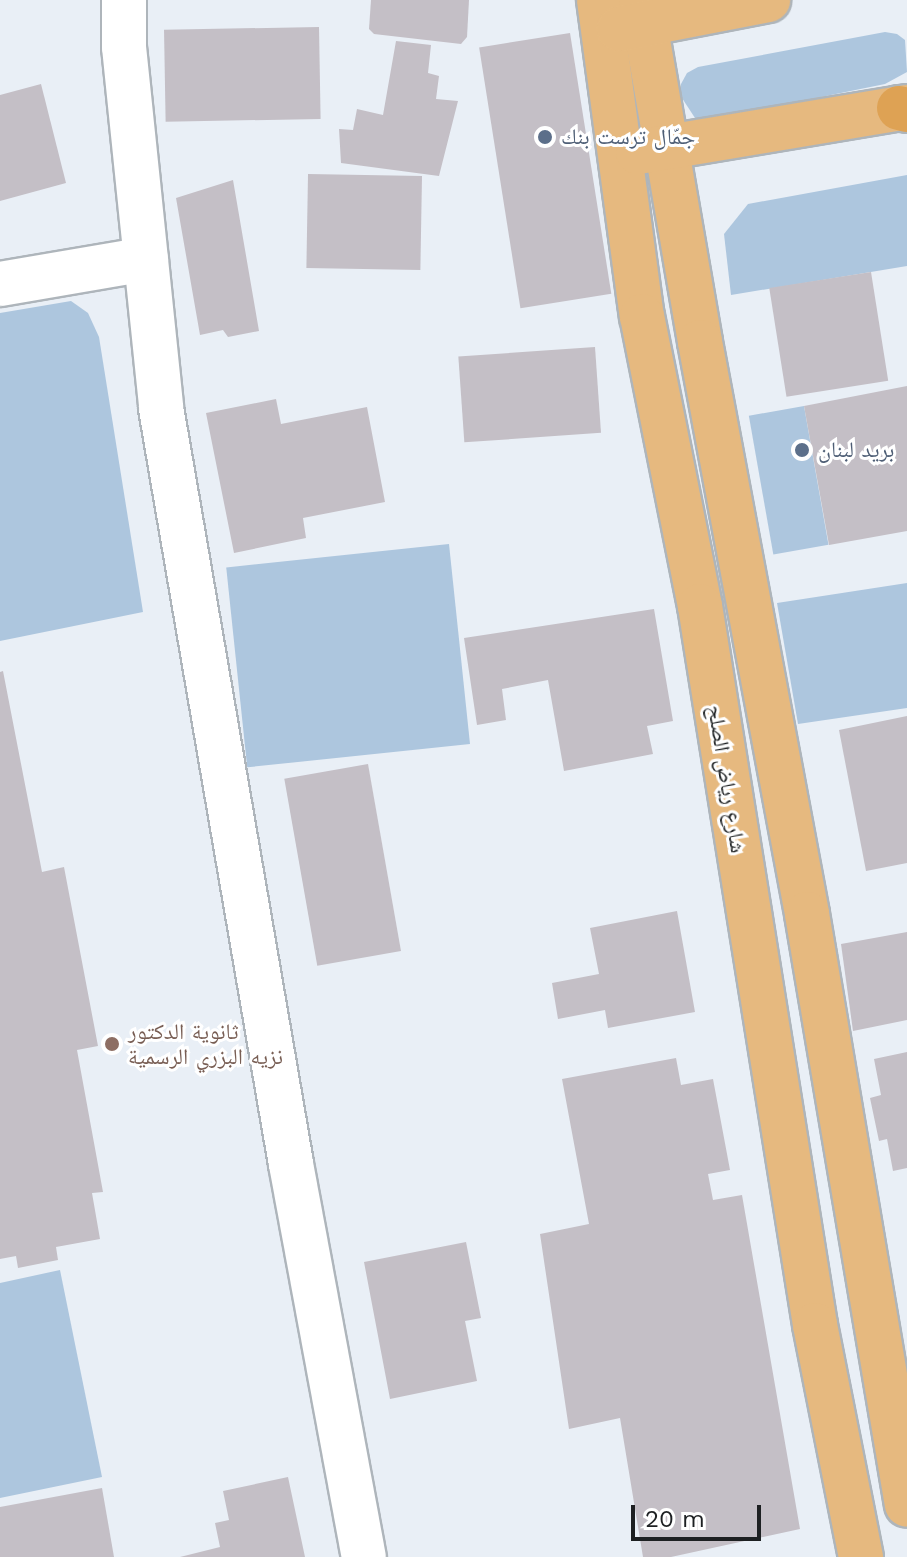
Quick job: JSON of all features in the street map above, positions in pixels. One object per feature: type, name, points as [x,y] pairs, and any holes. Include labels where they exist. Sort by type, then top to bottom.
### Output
[{"type":"main road","points":[[768,0],[623,14],[667,148],[807,914],[907,1505]]},
{"type":"main road","name":"شارع رياض الصلح","points":[[623,14],[619,154],[642,316],[700,606],[812,1310],[861,1557]]},
{"type":"main road","points":[[619,154],[904,108]]},
{"type":"street","points":[[124,0],[124,47],[161,408],[209,696],[364,1557]]},
{"type":"street","points":[[0,284],[146,259]]},
{"type":"shaded area","points":[[885,32],[897,34],[905,40],[907,72],[885,84],[707,120],[695,118],[680,95],[687,73],[698,67]]},
{"type":"shaded area","points":[[907,175],[907,266],[731,295],[724,234],[748,204]]},
{"type":"shaded area","points":[[71,301],[88,313],[99,337],[143,612],[0,641],[0,313]]},
{"type":"shaded area","points":[[804,406],[828,545],[773,555],[749,416]]},
{"type":"shaded area","points":[[449,544],[470,744],[247,767],[226,567]]},
{"type":"shaded area","points":[[907,583],[907,708],[798,724],[777,603]]},
{"type":"shaded area","points":[[60,1270],[102,1477],[0,1498],[0,1283]]},
{"type":"building","points":[[371,0],[469,0],[467,37],[461,44],[374,34],[369,29]]},
{"type":"building","points":[[319,27],[321,119],[166,122],[164,30]]},
{"type":"building","points":[[570,33],[611,294],[520,308],[479,47]]},
{"type":"building","points":[[396,41],[431,45],[428,73],[439,76],[436,99],[458,101],[439,176],[341,163],[339,129],[353,130],[357,109],[383,115]]},
{"type":"building","points":[[41,84],[66,183],[0,201],[0,95]]},
{"type":"building","points":[[308,174],[422,176],[420,270],[306,268]]},
{"type":"building","points":[[233,180],[259,331],[228,337],[223,330],[200,335],[176,198]]},
{"type":"building","points":[[871,272],[888,381],[786,397],[769,288]]},
{"type":"building","points":[[595,347],[601,433],[464,442],[458,357]]},
{"type":"building","points":[[907,386],[907,531],[829,545],[804,406]]},
{"type":"building","points":[[276,399],[281,424],[367,407],[385,502],[303,518],[306,538],[234,553],[206,413]]},
{"type":"building","points":[[654,609],[673,721],[647,726],[653,754],[564,771],[548,680],[502,689],[506,720],[477,725],[464,638]]},
{"type":"building","points":[[3,671],[42,872],[64,867],[98,1046],[77,1050],[103,1192],[92,1193],[100,1239],[56,1247],[58,1260],[18,1268],[16,1256],[0,1259],[0,672]]},
{"type":"building","points":[[907,716],[907,863],[866,871],[839,730]]},
{"type":"building","points":[[368,764],[401,951],[317,966],[284,779]]},
{"type":"building","points":[[677,911],[695,1012],[608,1028],[605,1010],[558,1019],[552,983],[599,974],[590,928]]},
{"type":"building","points":[[907,932],[907,1020],[853,1031],[841,944]]},
{"type":"building","points":[[907,1052],[907,1168],[893,1171],[887,1139],[879,1141],[870,1098],[881,1095],[874,1059]]},
{"type":"building","points":[[676,1058],[681,1085],[713,1079],[730,1170],[708,1174],[713,1200],[742,1195],[800,1529],[671,1557],[643,1557],[620,1418],[569,1429],[540,1234],[589,1224],[562,1079]]},
{"type":"building","points":[[466,1242],[481,1318],[465,1321],[477,1381],[390,1399],[364,1262]]},
{"type":"building","points":[[288,1477],[305,1557],[180,1557],[220,1547],[215,1523],[229,1520],[223,1491]]},
{"type":"building","points":[[102,1488],[114,1557],[0,1557],[0,1507]]},
{"type":"place","name":"جمّال ترست بنك","points":[[545,137]]},
{"type":"place","name":"بريد لبنان","points":[[802,450]]},
{"type":"place","name":"ثانوية الدكتور نزيه البزري الرسمية","points":[[112,1044]]}]
